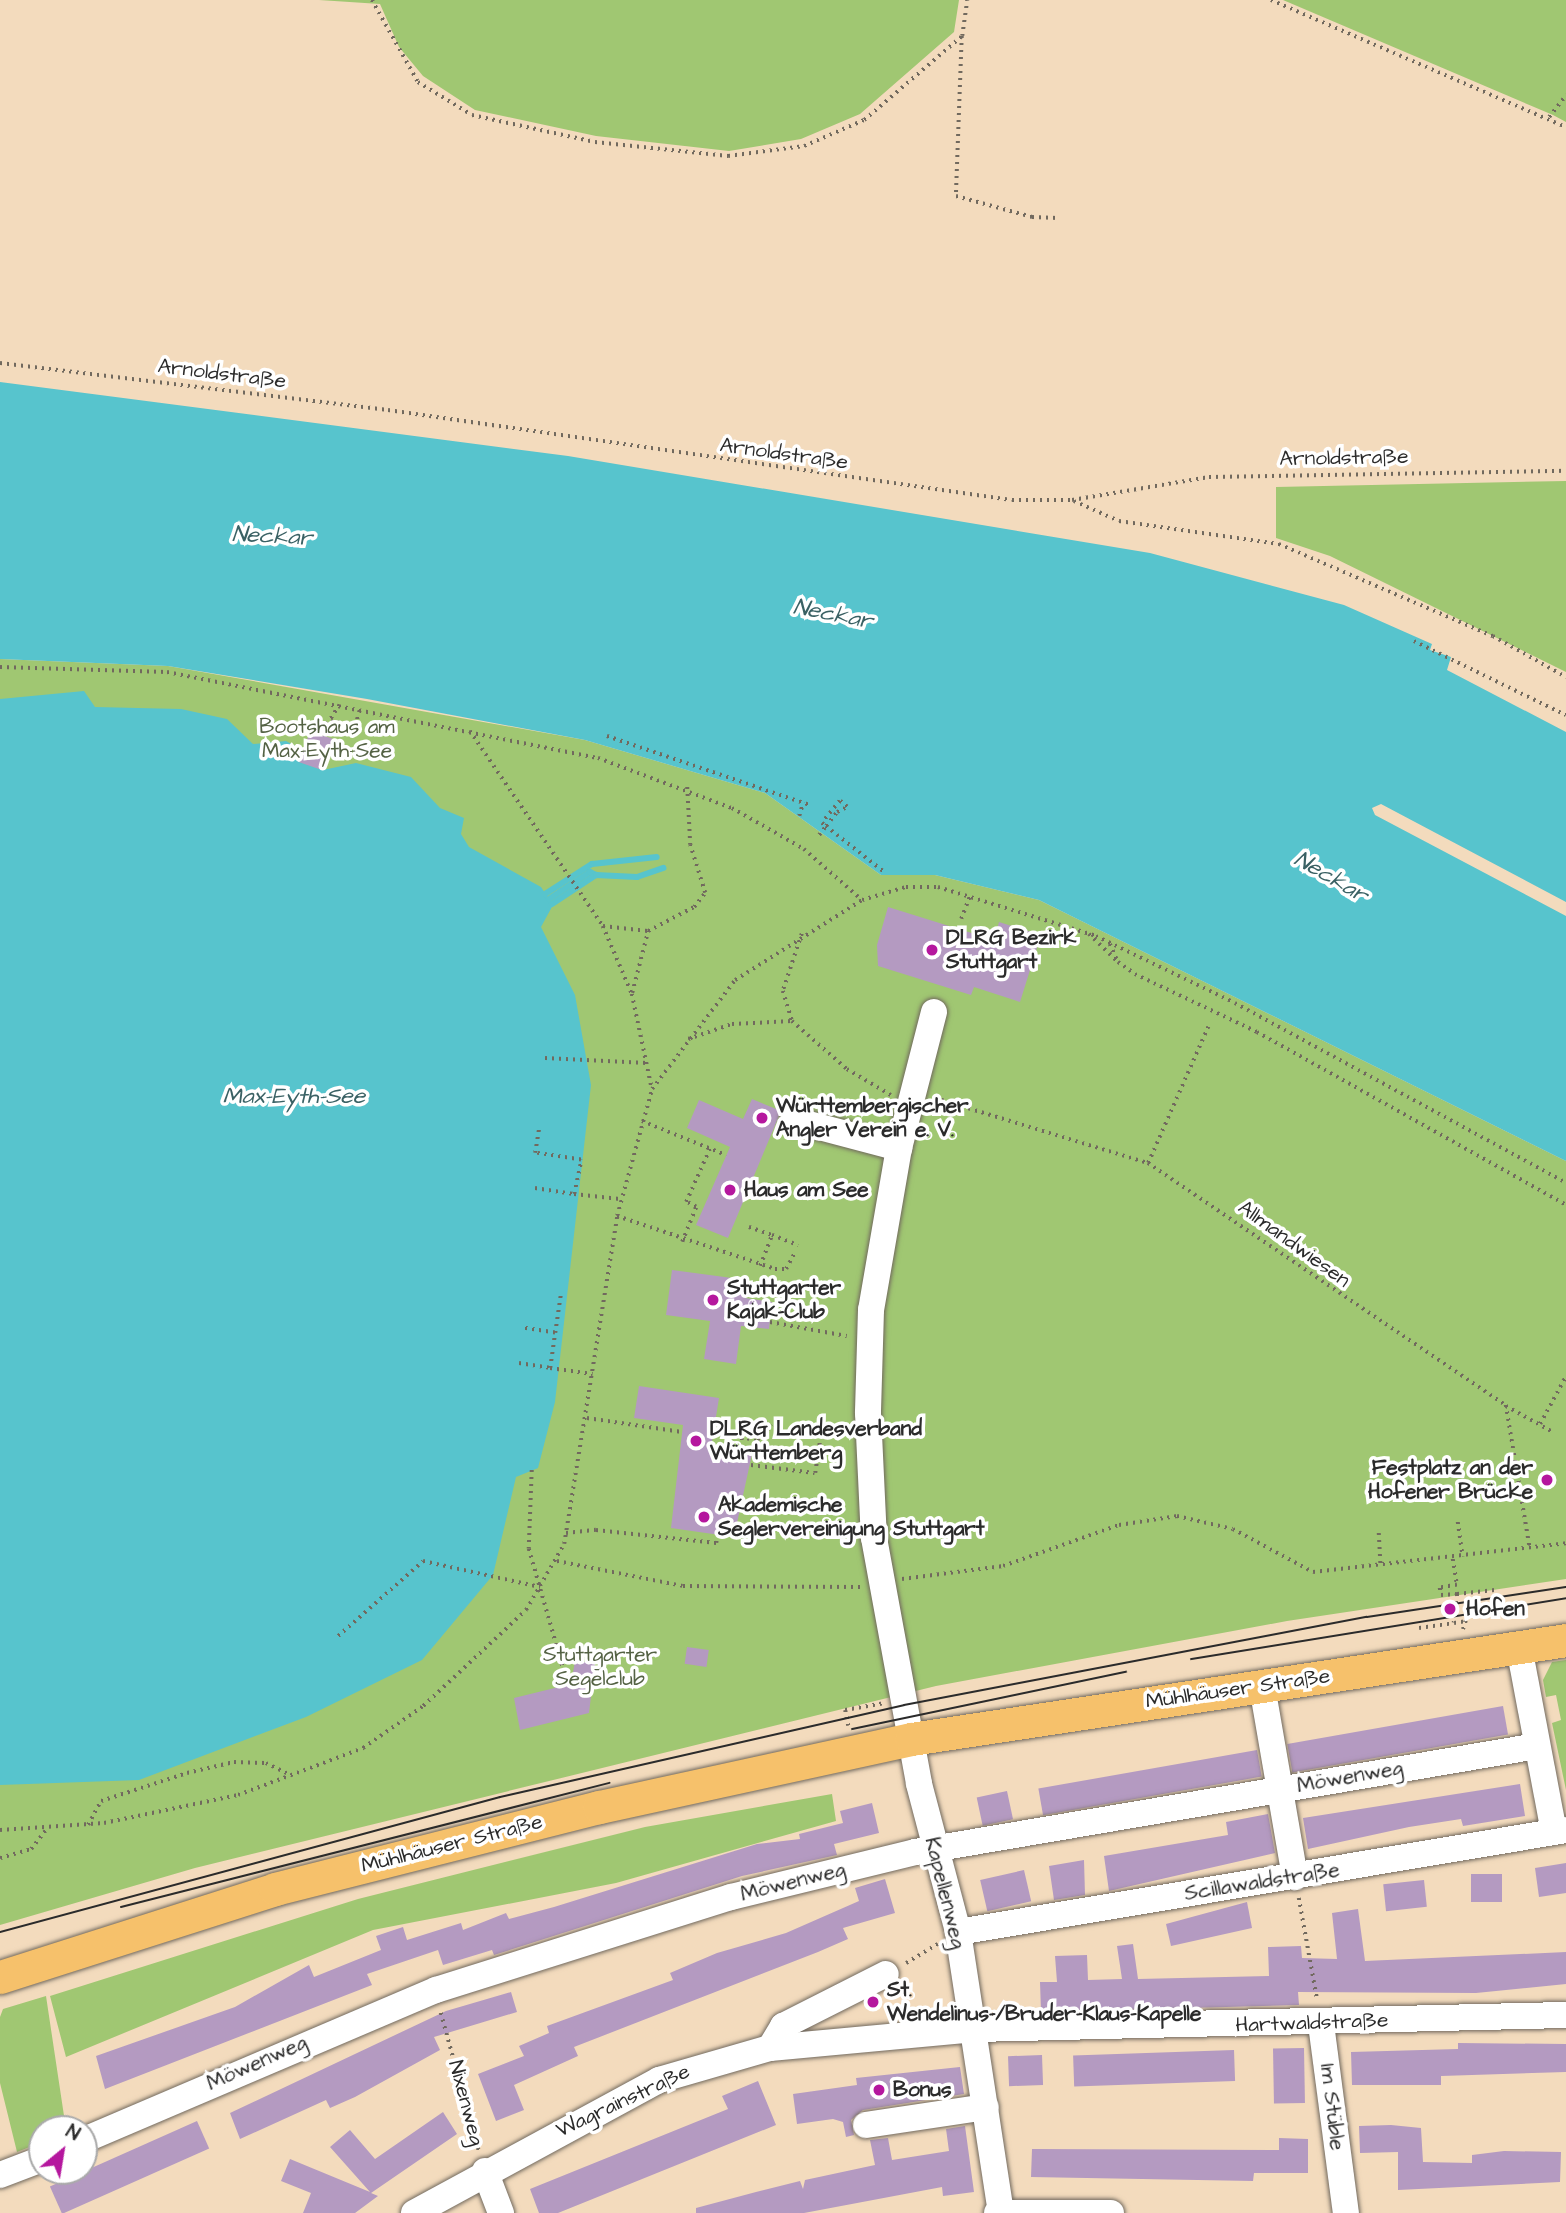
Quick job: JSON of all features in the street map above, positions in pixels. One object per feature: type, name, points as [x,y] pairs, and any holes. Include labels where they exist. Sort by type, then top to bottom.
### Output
[{"type":"main road","name":"Mühlhäuser Straße","points":[[1,1978],[275,1889],[599,1807],[911,1739],[1566,1640]]},
{"type":"street","points":[[911,1739],[879,1584],[869,1340],[902,1182],[899,1148],[934,1012]]},
{"type":"street","points":[[793,1121],[899,1148]]},
{"type":"street","points":[[1518,1647],[1537,1746],[1560,1831]]},
{"type":"street","points":[[1262,1686],[1296,1877]]},
{"type":"street","name":"Kapellenweg","points":[[911,1739],[934,1849],[958,1932],[975,2029],[1000,2213]]},
{"type":"street","name":"Möwenweg","points":[[98,2134],[436,1990],[625,1927],[934,1849],[1537,1746]]},
{"type":"street","name":"Scillawaldstraße","points":[[958,1932],[1560,1831]]},
{"type":"street","points":[[771,2048],[783,2026],[886,1974]]},
{"type":"street","name":"Hartwaldstraße","points":[[975,2029],[1321,2024],[1566,2015]]},
{"type":"street","name":"Im Stüble","points":[[1321,2024],[1346,2213]]},
{"type":"street","name":"Wagrainstraße","points":[[414,2213],[485,2171],[659,2080],[771,2048],[975,2029]]},
{"type":"street","points":[[866,2125],[986,2107]]},
{"type":"street","points":[[0,2175],[28,2164]]},
{"type":"street","name":"Nixenweg","points":[[485,2171],[501,2213]]},
{"type":"street","points":[[1000,2213],[1111,2213]]},
{"type":"path","points":[[372,0],[418,82],[472,115],[595,142],[728,156],[804,146],[864,120],[962,36]]},
{"type":"path","points":[[967,0],[962,36],[956,196],[1032,217],[1058,218]]},
{"type":"path","points":[[1271,0],[1549,117],[1566,127]]},
{"type":"path","points":[[1549,117],[1566,95]]},
{"type":"path","name":"Arnoldstraße","points":[[0,363],[388,411],[853,480],[1012,500],[1072,500],[1209,477],[1566,471]]},
{"type":"path","points":[[1072,500],[1119,521],[1279,544],[1493,636],[1566,677]]},
{"type":"path","points":[[1413,642],[1458,657],[1566,715]]},
{"type":"path","points":[[0,667],[167,672],[360,707],[598,758],[687,787],[804,849],[862,900]]},
{"type":"path","points":[[323,730],[340,704]]},
{"type":"path","points":[[331,721],[355,726],[360,707]]},
{"type":"path","points":[[470,730],[603,926],[632,994],[652,1089]]},
{"type":"path","points":[[607,736],[810,805]]},
{"type":"path","points":[[603,926],[648,931],[694,907],[705,894],[690,845],[687,787]]},
{"type":"path","points":[[819,835],[826,827],[837,812],[847,807],[839,801],[826,827]]},
{"type":"path","points":[[799,816],[803,803]]},
{"type":"path","points":[[826,827],[883,871]]},
{"type":"path","points":[[0,1829],[47,1829],[88,1825],[238,1795],[363,1748],[422,1706],[526,1610],[556,1561],[566,1533],[587,1418],[620,1199],[652,1089],[686,1040],[735,980],[803,932],[862,900],[906,887],[970,895],[1087,933],[1235,1003],[1566,1182]]},
{"type":"path","points":[[961,919],[970,895]]},
{"type":"path","points":[[632,994],[648,931]]},
{"type":"path","points":[[686,1040],[732,1024],[792,1021],[783,990],[803,932]]},
{"type":"path","points":[[1087,933],[1118,961],[1566,1205]]},
{"type":"path","points":[[1109,942],[1118,961]]},
{"type":"path","name":"Allmandwiesen","points":[[792,1021],[847,1069],[911,1097],[1149,1163],[1506,1405],[1553,1432]]},
{"type":"path","points":[[1149,1163],[1208,1027]]},
{"type":"path","points":[[545,1058],[647,1063]]},
{"type":"path","points":[[642,1121],[726,1155]]},
{"type":"path","points":[[539,1129],[535,1153],[581,1160],[574,1194]]},
{"type":"path","points":[[682,1242],[695,1207],[686,1202],[710,1148]]},
{"type":"path","points":[[534,1188],[620,1199]]},
{"type":"path","points":[[617,1216],[682,1242],[760,1266],[786,1269],[794,1254]]},
{"type":"path","points":[[749,1227],[798,1245]]},
{"type":"path","points":[[760,1266],[772,1235]]},
{"type":"path","points":[[550,1368],[561,1292]]},
{"type":"path","points":[[770,1322],[869,1340]]},
{"type":"path","points":[[524,1328],[555,1333]]},
{"type":"path","points":[[519,1363],[593,1374]]},
{"type":"path","points":[[1540,1424],[1566,1376]]},
{"type":"path","points":[[1506,1405],[1530,1548]]},
{"type":"path","points":[[587,1418],[682,1432]]},
{"type":"path","points":[[713,1433],[757,1440],[772,1425]]},
{"type":"path","points":[[751,1465],[815,1473],[821,1433]]},
{"type":"path","points":[[742,1438],[741,1448],[817,1461]]},
{"type":"path","points":[[533,1470],[529,1549],[566,1678]]},
{"type":"path","points":[[556,1561],[683,1586],[879,1584],[1003,1566],[1119,1525],[1177,1517],[1233,1529],[1312,1572],[1381,1568],[1566,1543]]},
{"type":"path","points":[[1458,1522],[1463,1558]]},
{"type":"path","points":[[566,1533],[596,1530],[716,1544],[717,1535]]},
{"type":"path","points":[[1379,1533],[1381,1568]]},
{"type":"path","points":[[1453,1559],[1457,1585],[1440,1588],[1441,1595],[1495,1590]]},
{"type":"path","points":[[338,1636],[423,1561],[540,1587]]},
{"type":"path","points":[[1454,1623],[1457,1594]]},
{"type":"path","points":[[1419,1628],[1466,1621],[1465,1655]]},
{"type":"path","points":[[88,1825],[101,1801],[187,1773],[266,1763],[291,1775]]},
{"type":"path","points":[[0,1858],[31,1849],[47,1829]]},
{"type":"path","points":[[1303,1918],[1321,2024]]},
{"type":"path","points":[[886,1974],[958,1932]]},
{"type":"path","name":"Nixenweg","points":[[436,1990],[485,2171]]},
{"type":"green space","points":[[319,0],[959,0],[954,32],[860,114],[801,139],[729,151],[596,136],[475,110],[423,76],[399,47],[380,4]]},
{"type":"green space","points":[[1283,0],[1566,0],[1566,122],[1553,115]]},
{"type":"green space","points":[[1566,481],[1566,672],[1330,556],[1276,538],[1276,487]]},
{"type":"green space","name":"Bootshaus am Max-Eyth-See","points":[[0,659],[168,666],[585,740],[765,793],[881,875],[935,875],[1039,900],[1566,1161],[1566,1579],[1287,1621],[936,1686],[195,1868],[0,1925]]},
{"type":"green space","points":[[1566,1660],[1566,1790],[1552,1723],[1561,1720],[1556,1695],[1546,1697],[1543,1680],[1552,1662]]},
{"type":"green space","points":[[832,1794],[836,1821],[616,1883],[373,1930],[66,2057],[50,1996],[358,1899],[645,1827]]},
{"type":"green space","points":[[46,1996],[64,2115],[28,2115],[28,2148],[17,2152],[0,2083],[0,2017],[3,2009]]},
{"type":"water","name":"Neckar","points":[[0,382],[568,456],[1150,553],[1344,605],[1432,644],[1430,650],[1451,657],[1447,670],[1566,732],[1566,902],[1381,804],[1372,808],[1375,815],[1566,916],[1566,1161],[1039,900],[935,875],[881,875],[765,793],[585,740],[367,699],[168,666],[0,659]]},
{"type":"water","name":"Max-Eyth-See","points":[[84,691],[95,707],[181,709],[227,719],[253,744],[286,741],[297,747],[300,762],[323,770],[356,763],[411,777],[440,808],[464,818],[461,834],[469,847],[541,887],[553,905],[541,927],[575,995],[591,1085],[555,1402],[538,1468],[516,1477],[493,1575],[422,1660],[306,1717],[139,1780],[0,1785],[0,699]]},
{"type":"building","points":[[310,731],[333,739],[322,770],[299,762]]},
{"type":"building","name":"DLRG Bezirk Stuttgart","points":[[888,907],[994,940],[999,922],[1041,935],[1020,1002],[974,987],[971,995],[878,966],[877,945]]},
{"type":"building","name":"Haus am See","points":[[752,1099],[781,1111],[728,1238],[696,1225],[730,1147],[687,1128],[699,1100],[743,1119]]},
{"type":"building","name":"Stuttgarter Kajak-Club","points":[[672,1270],[747,1280],[745,1298],[772,1302],[769,1329],[741,1326],[736,1364],[704,1359],[710,1321],[666,1315]]},
{"type":"building","name":"DLRG Landesverband Württemberg","points":[[639,1386],[719,1398],[711,1448],[752,1454],[734,1537],[671,1528],[683,1425],[634,1418]]},
{"type":"building","points":[[687,1647],[709,1650],[706,1667],[685,1664]]},
{"type":"building","name":"Stuttgarter Segelclub","points":[[575,1661],[595,1663],[589,1713],[520,1730],[514,1698],[571,1684]]},
{"type":"building","points":[[1503,1706],[1508,1735],[1292,1773],[1287,1744]]},
{"type":"building","points":[[1257,1750],[1262,1777],[1043,1815],[1038,1789]]},
{"type":"building","points":[[1520,1784],[1525,1816],[1463,1826],[1461,1819],[1409,1827],[1308,1849],[1303,1818]]},
{"type":"building","points":[[1007,1791],[1013,1819],[983,1826],[977,1797]]},
{"type":"building","points":[[872,1803],[879,1833],[834,1844],[837,1855],[742,1876],[494,1955],[492,1950],[443,1965],[438,1950],[367,1974],[372,1985],[105,2089],[96,2056],[235,2007],[309,1965],[314,1977],[381,1950],[376,1936],[403,1927],[407,1940],[461,1923],[463,1930],[506,1913],[509,1919],[554,1907],[757,1844],[800,1839],[799,1834],[843,1823],[840,1811]]},
{"type":"building","points":[[1268,1814],[1275,1853],[1109,1891],[1104,1856],[1228,1835],[1226,1822]]},
{"type":"building","points":[[1084,1860],[1085,1895],[1054,1900],[1049,1866]]},
{"type":"building","points":[[1566,1863],[1566,1893],[1539,1897],[1535,1868]]},
{"type":"building","points":[[1024,1870],[1031,1901],[987,1911],[980,1880]]},
{"type":"building","points":[[1471,1874],[1502,1874],[1502,1902],[1471,1902]]},
{"type":"building","points":[[885,1879],[895,1913],[843,1928],[848,1939],[818,1952],[574,2047],[578,2056],[514,2085],[524,2110],[496,2121],[478,2074],[524,2056],[519,2046],[549,2033],[547,2026],[673,1980],[670,1973],[717,1953],[786,1933],[859,1901],[855,1888]]},
{"type":"building","points":[[1424,1880],[1427,1907],[1386,1911],[1383,1884]]},
{"type":"building","points":[[1247,1902],[1252,1928],[1171,1946],[1166,1924]]},
{"type":"building","points":[[1358,1909],[1365,1961],[1566,1952],[1566,1984],[1476,1993],[1298,1992],[1299,2005],[1041,2012],[1040,1982],[1057,1982],[1055,1956],[1087,1955],[1088,1980],[1122,1979],[1117,1946],[1133,1944],[1138,1979],[1269,1976],[1268,1947],[1301,1946],[1302,1958],[1337,1959],[1332,1913]]},
{"type":"building","points":[[511,1992],[517,2012],[434,2037],[440,2050],[355,2097],[330,2108],[326,2100],[240,2139],[230,2113],[446,2011]]},
{"type":"building","points":[[1458,2043],[1566,2044],[1566,2072],[1441,2076],[1441,2085],[1352,2085],[1351,2052],[1458,2049]]},
{"type":"building","points":[[1304,2048],[1305,2103],[1274,2104],[1273,2049]]},
{"type":"building","points":[[1234,2050],[1235,2081],[1074,2087],[1073,2056]]},
{"type":"building","points":[[1042,2055],[1043,2085],[1009,2086],[1008,2056]]},
{"type":"building","points":[[960,2067],[964,2094],[863,2110],[851,2120],[854,2135],[846,2137],[843,2122],[833,2119],[797,2124],[793,2094],[857,2085],[856,2078]]},
{"type":"building","points":[[758,2081],[776,2125],[558,2213],[539,2213],[530,2189],[728,2109],[722,2096]]},
{"type":"building","points":[[443,2112],[457,2134],[371,2193],[378,2196],[355,2213],[303,2213],[311,2193],[281,2181],[290,2159],[370,2192],[330,2147],[350,2130],[375,2159]]},
{"type":"building","points":[[197,2121],[209,2148],[62,2213],[50,2186],[98,2185],[98,2165]]},
{"type":"building","points":[[965,2126],[974,2192],[943,2196],[942,2187],[804,2213],[696,2213],[696,2208],[800,2181],[803,2189],[805,2180],[875,2165],[870,2140],[888,2138],[892,2160],[949,2151],[946,2129]]},
{"type":"building","points":[[1359,2126],[1421,2128],[1423,2162],[1472,2163],[1472,2155],[1504,2151],[1561,2152],[1560,2182],[1398,2190],[1398,2152],[1360,2153]]},
{"type":"building","points":[[1279,2138],[1308,2139],[1308,2173],[1254,2173],[1253,2181],[1031,2177],[1032,2149],[1279,2150]]},
{"type":"waterway","points":[[545,894],[592,864],[657,857]]},
{"type":"waterway","points":[[552,904],[596,875],[637,877],[663,868]]},
{"type":"waterway","points":[[549,899],[590,872],[596,875]]},
{"type":"tram line","points":[[0,1932],[500,1797],[904,1705],[1367,1617],[1566,1587]]},
{"type":"tram line","points":[[1191,1659],[1566,1598]]},
{"type":"tram line","points":[[852,1729],[1126,1672]]},
{"type":"tram line","points":[[121,1907],[609,1783]]},
{"type":"place","name":"DLRG Bezirk Stuttgart","points":[[932,950]]},
{"type":"place","name":"Württembergischer Angler Verein e. V.","points":[[762,1118]]},
{"type":"place","name":"Haus am See","points":[[730,1190]]},
{"type":"place","name":"Stuttgarter Kajak-Club","points":[[713,1300]]},
{"type":"place","name":"DLRG Landesverband Württemberg","points":[[696,1441]]},
{"type":"place","name":"Festplatz an der Hofener Brücke","points":[[1547,1480]]},
{"type":"place","name":"Akademische Seglervereinigung Stuttgart","points":[[704,1517]]},
{"type":"place","name":"Hofen","points":[[1450,1609]]},
{"type":"place","name":"St. Wendelinus-/Bruder-Klaus-Kapelle","points":[[873,2002]]},
{"type":"place","name":"Bonus","points":[[879,2090]]}]
